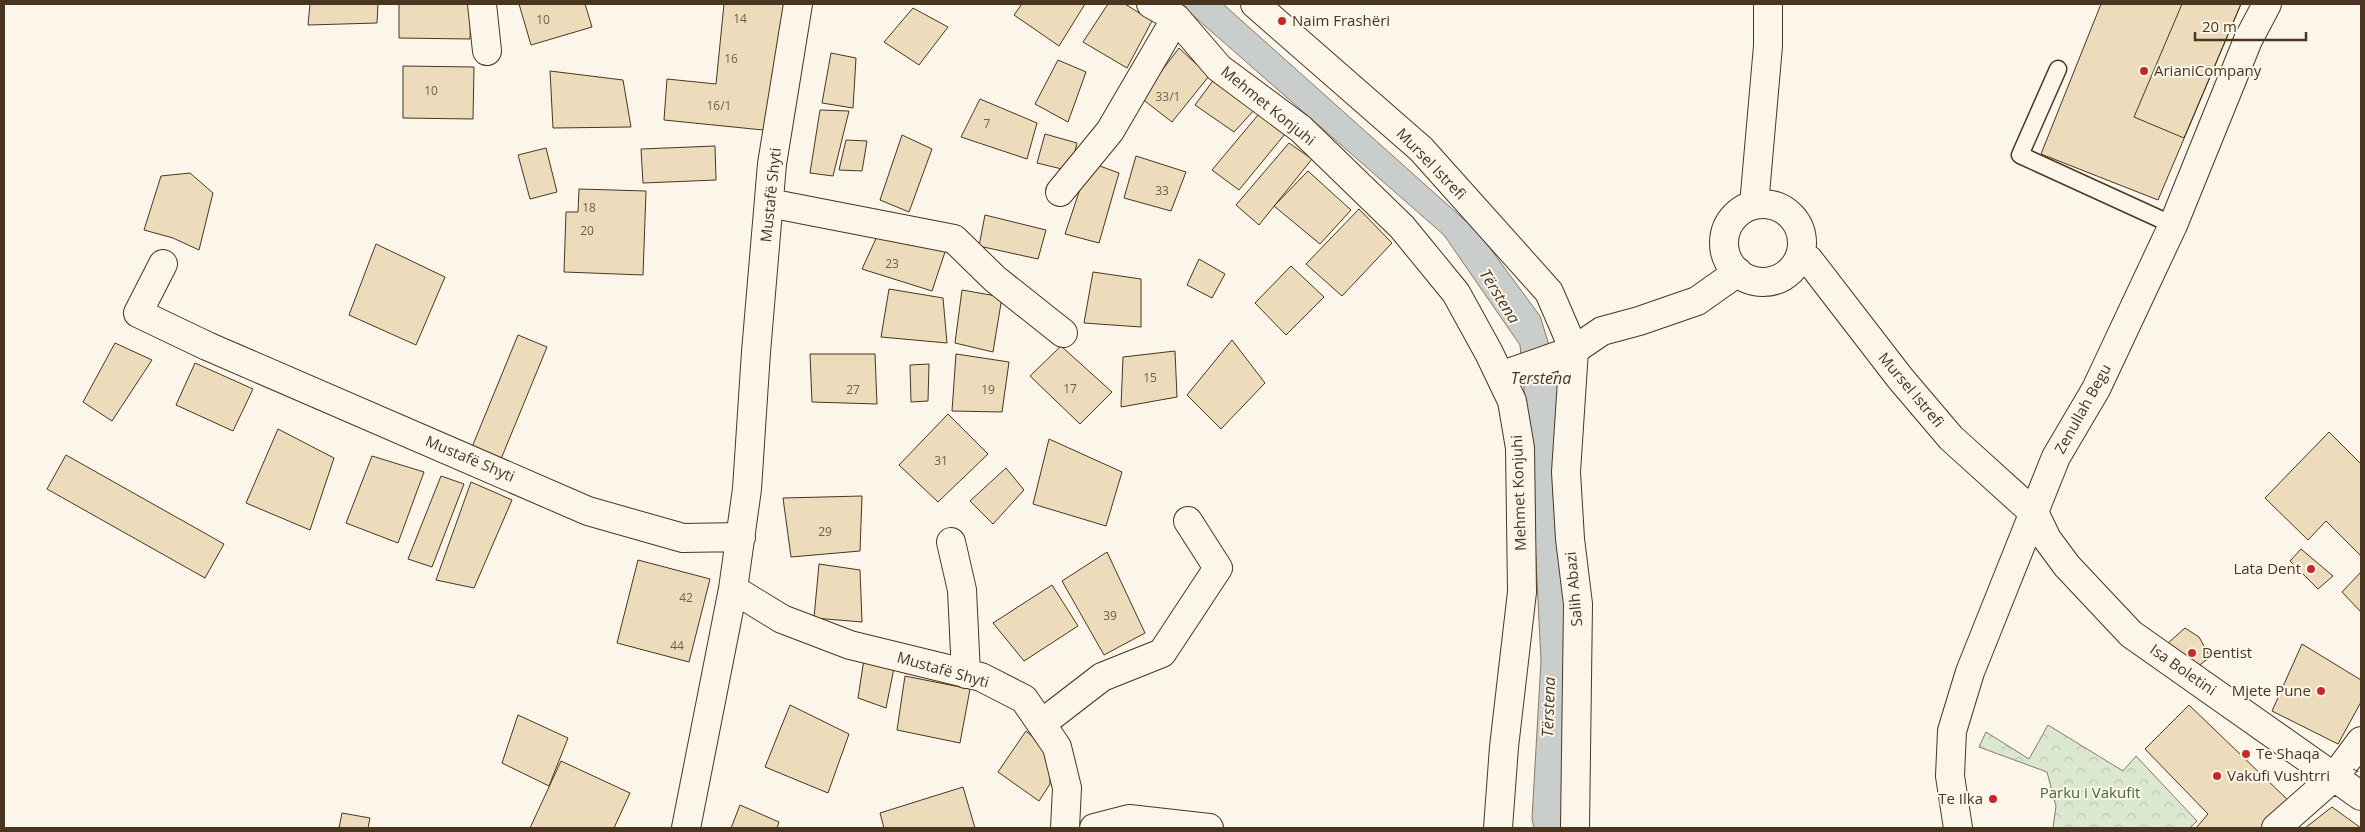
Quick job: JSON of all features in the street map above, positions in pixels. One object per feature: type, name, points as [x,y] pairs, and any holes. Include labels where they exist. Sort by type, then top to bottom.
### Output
[{"type":"street","points":[[482,4],[487,51]]},
{"type":"street","name":"Mustafë Shyti","points":[[686,828],[733,589],[741,537],[747,489],[756,352],[772,164],[798,4]]},
{"type":"street","name":"Mehmet Konjuhi","points":[[1151,4],[1176,18],[1219,68],[1301,129],[1402,227],[1456,293],[1512,401],[1520,448],[1522,592],[1504,747],[1498,828]]},
{"type":"street","name":"Mursel Istrefi","points":[[1255,4],[1421,149],[1549,292],[1574,350]]},
{"type":"street","points":[[1754,205],[1768,46],[1768,4]]},
{"type":"street","name":"Zenullah Begu","points":[[1958,828],[1950,776],[1952,731],[1970,672],[2035,514],[2056,457],[2096,389],[2173,225],[2248,40],[2267,4]]},
{"type":"street","points":[[1060,192],[1110,131],[1176,18]]},
{"type":"street","points":[[769,203],[954,239],[994,280],[1063,334]]},
{"type":"street","points":[[1763,203],[1776,206],[1788,212],[1796,221],[1801,233],[1802,245],[1799,258],[1793,269],[1783,277],[1771,281],[1758,282],[1746,278],[1738,272],[1728,259],[1724,247],[1725,233],[1730,222],[1739,212],[1763,203]]},
{"type":"street","name":"Mursel Istrefi","points":[[1799,258],[1809,260],[1900,378],[1952,438],[2035,514]]},
{"type":"street","name":"Mustafë Shyti","points":[[163,264],[138,313],[207,346],[588,510],[683,538],[741,537]]},
{"type":"street","points":[[1500,376],[1574,350],[1602,331],[1639,321],[1697,301],[1738,272]]},
{"type":"street","name":"Salih Abazi","points":[[1574,350],[1566,472],[1570,539],[1578,604],[1575,828]]},
{"type":"street","name":"Isa Boletini","points":[[2035,514],[2047,539],[2067,566],[2132,634],[2361,796]]},
{"type":"street","points":[[1041,724],[1102,678],[1162,653],[1218,568],[1188,521]]},
{"type":"street","points":[[951,542],[962,590],[966,674]]},
{"type":"street","name":"Mustafë Shyti","points":[[733,589],[782,619],[850,645],[981,677],[1024,698],[1057,747],[1067,788],[1065,828]]},
{"type":"street","points":[[2276,828],[2335,776],[2361,741]]},
{"type":"street","points":[[1094,828],[1129,819],[1209,828]]},
{"type":"lane","points":[[2058,68],[2020,155],[2173,225]]},
{"type":"green space","name":"Parku i Vakufit","points":[[2048,725],[2123,771],[2136,756],[2197,821],[2190,828],[2053,828],[2056,806],[2047,772],[1979,747],[1986,732],[2029,759]]},
{"type":"water","name":"Terstena","points":[[1180,4],[1223,4],[1478,232],[1540,316],[1558,374],[1558,462],[1572,615],[1562,828],[1534,828],[1532,819],[1541,661],[1532,478],[1520,345],[1444,235]]},
{"type":"building","points":[[310,4],[378,4],[377,23],[308,25]]},
{"type":"building","points":[[399,4],[471,4],[470,39],[399,38]]},
{"type":"building","points":[[519,4],[585,4],[592,27],[531,45]]},
{"type":"building","points":[[724,4],[786,4],[773,131],[664,120],[667,79],[716,84]]},
{"type":"building","points":[[1022,4],[1085,4],[1059,46],[1014,15]]},
{"type":"building","points":[[1108,4],[1125,4],[1152,21],[1127,68],[1083,42]]},
{"type":"building","name":"ArianiCompany","points":[[2101,4],[2241,4],[2158,200],[2041,154]]},
{"type":"building","points":[[2182,4],[2241,4],[2184,138],[2134,117]]},
{"type":"building","points":[[913,8],[948,27],[919,65],[884,42]]},
{"type":"building","points":[[1179,48],[1209,76],[1172,122],[1141,98]]},
{"type":"building","points":[[831,53],[856,58],[853,108],[822,103]]},
{"type":"building","points":[[1058,60],[1086,72],[1068,122],[1035,104]]},
{"type":"building","points":[[403,66],[474,67],[473,119],[403,118]]},
{"type":"building","points":[[550,71],[623,80],[631,127],[553,128]]},
{"type":"building","points":[[1215,78],[1256,108],[1234,132],[1195,105]]},
{"type":"building","points":[[980,99],[1037,123],[1027,159],[961,137]]},
{"type":"building","points":[[820,110],[849,111],[833,176],[810,173]]},
{"type":"building","points":[[1258,115],[1285,134],[1239,190],[1212,170]]},
{"type":"building","points":[[1045,134],[1077,143],[1070,171],[1037,163]]},
{"type":"building","points":[[902,135],[932,149],[909,212],[880,200]]},
{"type":"building","points":[[846,140],[867,141],[862,171],[839,170]]},
{"type":"building","points":[[1289,143],[1312,159],[1259,225],[1236,205]]},
{"type":"building","points":[[715,146],[716,180],[643,183],[641,149]]},
{"type":"building","points":[[546,148],[557,192],[530,199],[518,155]]},
{"type":"building","points":[[1136,156],[1186,172],[1171,211],[1124,198]]},
{"type":"building","points":[[1089,162],[1119,173],[1099,243],[1065,234]]},
{"type":"building","points":[[1308,171],[1351,210],[1320,244],[1274,206]]},
{"type":"building","points":[[190,173],[213,193],[199,250],[173,238],[144,230],[161,176]]},
{"type":"building","points":[[579,189],[646,191],[643,275],[564,272],[566,212],[578,212]]},
{"type":"building","points":[[1359,209],[1392,243],[1342,296],[1306,264]]},
{"type":"building","points":[[985,215],[1046,230],[1038,259],[979,246]]},
{"type":"building","points":[[879,232],[946,249],[932,291],[862,269]]},
{"type":"building","points":[[376,244],[445,277],[416,345],[349,315]]},
{"type":"building","points":[[1199,259],[1225,274],[1212,298],[1187,285]]},
{"type":"building","points":[[1291,266],[1324,297],[1286,335],[1255,303]]},
{"type":"building","points":[[1093,272],[1141,279],[1141,327],[1084,323]]},
{"type":"building","points":[[889,289],[943,298],[947,343],[881,337]]},
{"type":"building","points":[[962,290],[1002,297],[993,352],[955,343]]},
{"type":"building","points":[[518,335],[547,347],[501,459],[472,447]]},
{"type":"building","points":[[1232,340],[1265,383],[1221,429],[1187,395]]},
{"type":"building","points":[[115,343],[152,360],[112,421],[83,402]]},
{"type":"building","points":[[1061,346],[1112,392],[1080,424],[1030,376]]},
{"type":"building","points":[[1175,351],[1177,397],[1121,407],[1123,357]]},
{"type":"building","points":[[810,354],[875,354],[877,404],[812,402]]},
{"type":"building","points":[[956,354],[1009,362],[1002,412],[952,411]]},
{"type":"building","points":[[195,363],[253,389],[233,431],[176,405]]},
{"type":"building","points":[[929,364],[928,401],[911,402],[910,365]]},
{"type":"building","points":[[948,414],[988,454],[938,502],[899,465]]},
{"type":"building","points":[[278,429],[334,458],[310,530],[246,503]]},
{"type":"building","points":[[2329,432],[2361,464],[2361,556],[2326,521],[2308,540],[2265,498]]},
{"type":"building","points":[[1049,439],[1122,472],[1106,526],[1033,504]]},
{"type":"building","points":[[66,455],[224,544],[205,578],[47,489]]},
{"type":"building","points":[[372,456],[424,472],[398,543],[346,523]]},
{"type":"building","points":[[1006,468],[1024,490],[993,524],[970,501]]},
{"type":"building","points":[[441,476],[464,484],[432,567],[408,559]]},
{"type":"building","points":[[471,482],[512,500],[474,588],[436,580]]},
{"type":"building","points":[[862,496],[860,551],[791,557],[783,498]]},
{"type":"building","name":"Lata Dent","points":[[2301,549],[2333,576],[2318,589],[2290,561]]},
{"type":"building","points":[[1107,552],[1145,633],[1104,655],[1062,581]]},
{"type":"building","points":[[638,560],[710,579],[689,662],[617,643]]},
{"type":"building","points":[[819,564],[860,570],[862,622],[814,618]]},
{"type":"building","points":[[2361,572],[2361,612],[2342,592]]},
{"type":"building","points":[[1052,585],[1078,626],[1024,661],[993,623]]},
{"type":"building","name":"Dentist","points":[[2185,628],[2199,637],[2210,657],[2192,671],[2168,643]]},
{"type":"building","name":"Mjete Pune","points":[[2302,644],[2361,680],[2361,702],[2338,744],[2272,711]]},
{"type":"building","points":[[864,659],[894,668],[886,708],[858,698]]},
{"type":"building","points":[[905,676],[970,689],[960,743],[897,730]]},
{"type":"building","points":[[790,705],[849,734],[828,793],[765,767]]},
{"type":"building","name":"Vakufi Vushtrri","points":[[2189,705],[2291,803],[2262,828],[2196,828],[2208,814],[2145,749]]},
{"type":"building","points":[[518,715],[568,738],[549,786],[502,763]]},
{"type":"building","points":[[1026,731],[1050,752],[1050,784],[1039,801],[998,772]]},
{"type":"building","points":[[561,761],[630,793],[614,828],[530,828]]},
{"type":"building","points":[[963,787],[975,828],[884,828],[880,813]]},
{"type":"building","points":[[740,805],[779,822],[777,828],[731,828]]},
{"type":"building","points":[[2332,807],[2361,828],[2305,828]]},
{"type":"building","points":[[342,813],[370,818],[368,828],[339,828]]},
{"type":"fence","points":[[2353,769],[2361,773]]},
{"type":"place","name":"Naim Frashëri","points":[[1282,21]]},
{"type":"place","name":"ArianiCompany","points":[[2144,71]]},
{"type":"place","name":"Lata Dent","points":[[2311,569]]},
{"type":"place","name":"Dentist","points":[[2192,653]]},
{"type":"place","name":"Mjete Pune","points":[[2321,691]]},
{"type":"place","name":"Te Shaqa","points":[[2246,754]]},
{"type":"place","name":"Vakufi Vushtrri","points":[[2217,776]]},
{"type":"place","name":"Te Ilka","points":[[1993,799]]},
{"type":"water label","name":"Tërstena","points":[[1500,296]]},
{"type":"water label","name":"Tërstena","points":[[1548,707]]}]
